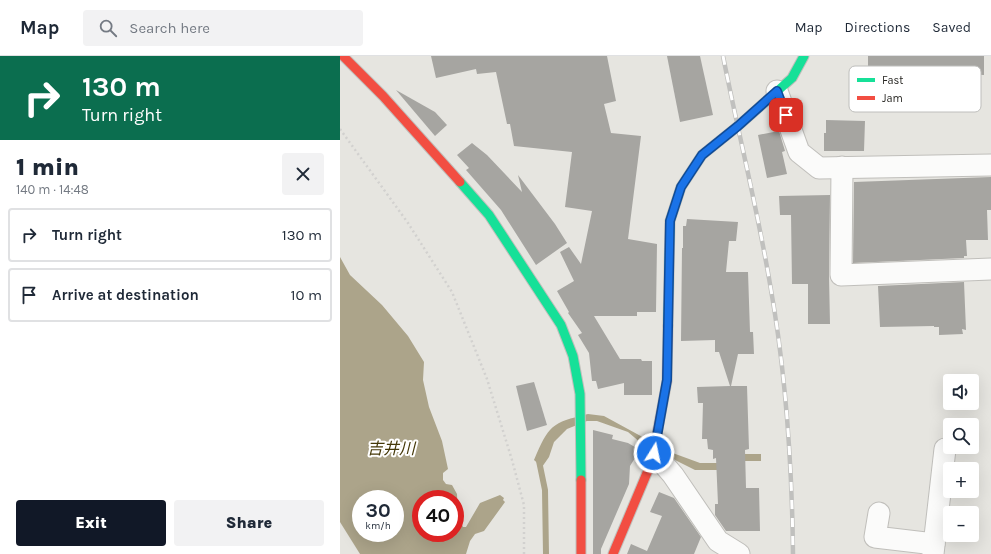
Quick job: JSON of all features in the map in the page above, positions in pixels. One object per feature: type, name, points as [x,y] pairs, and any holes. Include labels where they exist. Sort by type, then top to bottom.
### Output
[{"type":"street","points":[[343,56],[383,96],[489,215],[561,325],[573,356],[580,394],[581,554]]},
{"type":"street","points":[[613,554],[654,453],[667,380],[670,221],[681,187],[702,155],[738,126],[792,78],[804,56]]},
{"type":"street","points":[[777,91],[799,152],[819,168],[991,165]]},
{"type":"street","points":[[842,167],[841,275],[991,269]]},
{"type":"street","points":[[654,453],[673,475],[718,541],[739,554]]},
{"type":"street","points":[[879,513],[875,537],[934,549],[944,454]]},
{"type":"path","points":[[340,129],[408,223],[452,292],[488,379],[512,460],[524,505],[524,554]]},
{"type":"water","name":"吉井川","points":[[340,257],[350,275],[382,305],[408,336],[424,362],[423,380],[429,407],[442,441],[448,469],[443,473],[443,480],[446,484],[452,485],[455,490],[412,490],[412,542],[464,542],[464,527],[466,527],[480,503],[500,495],[504,498],[503,500],[505,502],[484,531],[475,534],[470,541],[466,554],[360,554],[352,542],[404,542],[404,490],[352,490],[352,541],[340,522]]},
{"type":"water","points":[[588,414],[604,416],[670,452],[700,463],[719,463],[741,454],[761,454],[761,461],[743,461],[719,470],[695,470],[641,443],[628,432],[597,421],[587,421],[567,429],[554,442],[549,457],[542,467],[534,460],[548,432],[553,427],[566,420]]},
{"type":"building","points":[[431,56],[607,56],[616,101],[604,104],[611,133],[641,136],[628,239],[657,244],[656,312],[637,312],[637,316],[594,316],[620,359],[641,359],[642,361],[652,361],[652,395],[624,395],[624,383],[598,389],[596,381],[592,381],[589,353],[578,335],[582,333],[568,313],[569,312],[557,291],[574,281],[560,252],[569,247],[581,264],[592,211],[565,207],[572,152],[514,146],[510,124],[507,124],[496,72],[477,74],[476,69],[436,78]]},
{"type":"building","points":[[667,56],[700,56],[713,115],[680,122]]},
{"type":"building","points":[[868,56],[984,56],[984,75],[981,75],[981,66],[868,66]]},
{"type":"building","points":[[396,90],[435,112],[447,125],[435,136]]},
{"type":"building","points":[[826,120],[865,121],[864,151],[824,151]]},
{"type":"building","points":[[779,131],[785,151],[782,152],[787,174],[767,178],[758,135]]},
{"type":"building","points":[[472,143],[487,155],[522,192],[518,175],[555,224],[567,243],[536,265],[501,210],[466,170],[469,168],[457,155]]},
{"type":"building","points":[[991,177],[991,210],[987,210],[988,240],[966,240],[967,256],[964,256],[964,258],[853,263],[854,182]]},
{"type":"building","points":[[830,195],[830,324],[808,324],[808,284],[792,284],[791,215],[780,215],[779,196]]},
{"type":"building","points":[[687,219],[738,222],[736,241],[729,241],[726,272],[748,272],[750,332],[753,332],[754,354],[738,354],[731,386],[747,386],[749,449],[745,450],[746,488],[759,488],[760,531],[726,531],[715,515],[715,504],[718,504],[716,458],[713,459],[713,450],[708,449],[707,439],[702,439],[703,403],[698,403],[697,387],[730,386],[719,352],[715,352],[715,340],[681,341],[683,226],[686,226]]},
{"type":"building","points":[[964,282],[966,330],[962,329],[963,334],[939,335],[939,327],[934,326],[880,327],[878,286]]},
{"type":"building","points":[[534,382],[547,425],[527,431],[516,386]]},
{"type":"building","points":[[593,430],[613,435],[612,439],[628,443],[640,450],[630,466],[629,484],[601,549],[601,554],[593,554]]},
{"type":"building","points":[[659,492],[674,498],[701,537],[694,554],[627,554],[631,544],[647,551],[662,516],[650,512]]},
{"type":"waterway","points":[[540,459],[539,461],[545,490],[546,554]]},
{"type":"railway","points":[[723,56],[765,255],[776,317],[790,452],[793,554]]},
{"type":"traffic: fast","points":[[668,326],[670,221],[681,187],[702,155],[738,126],[792,78],[804,56]]},
{"type":"traffic: fast","points":[[460,182],[489,215],[561,325],[573,356],[580,394],[581,480]]},
{"type":"traffic: jam","points":[[343,56],[383,96],[460,182]]},
{"type":"traffic: jam","points":[[613,554],[652,461],[667,381],[668,326]]},
{"type":"traffic: jam","points":[[581,480],[581,554]]},
{"type":"route","points":[[654,453],[667,380],[670,221],[681,187],[702,155],[738,126],[777,91],[786,115]]}]
